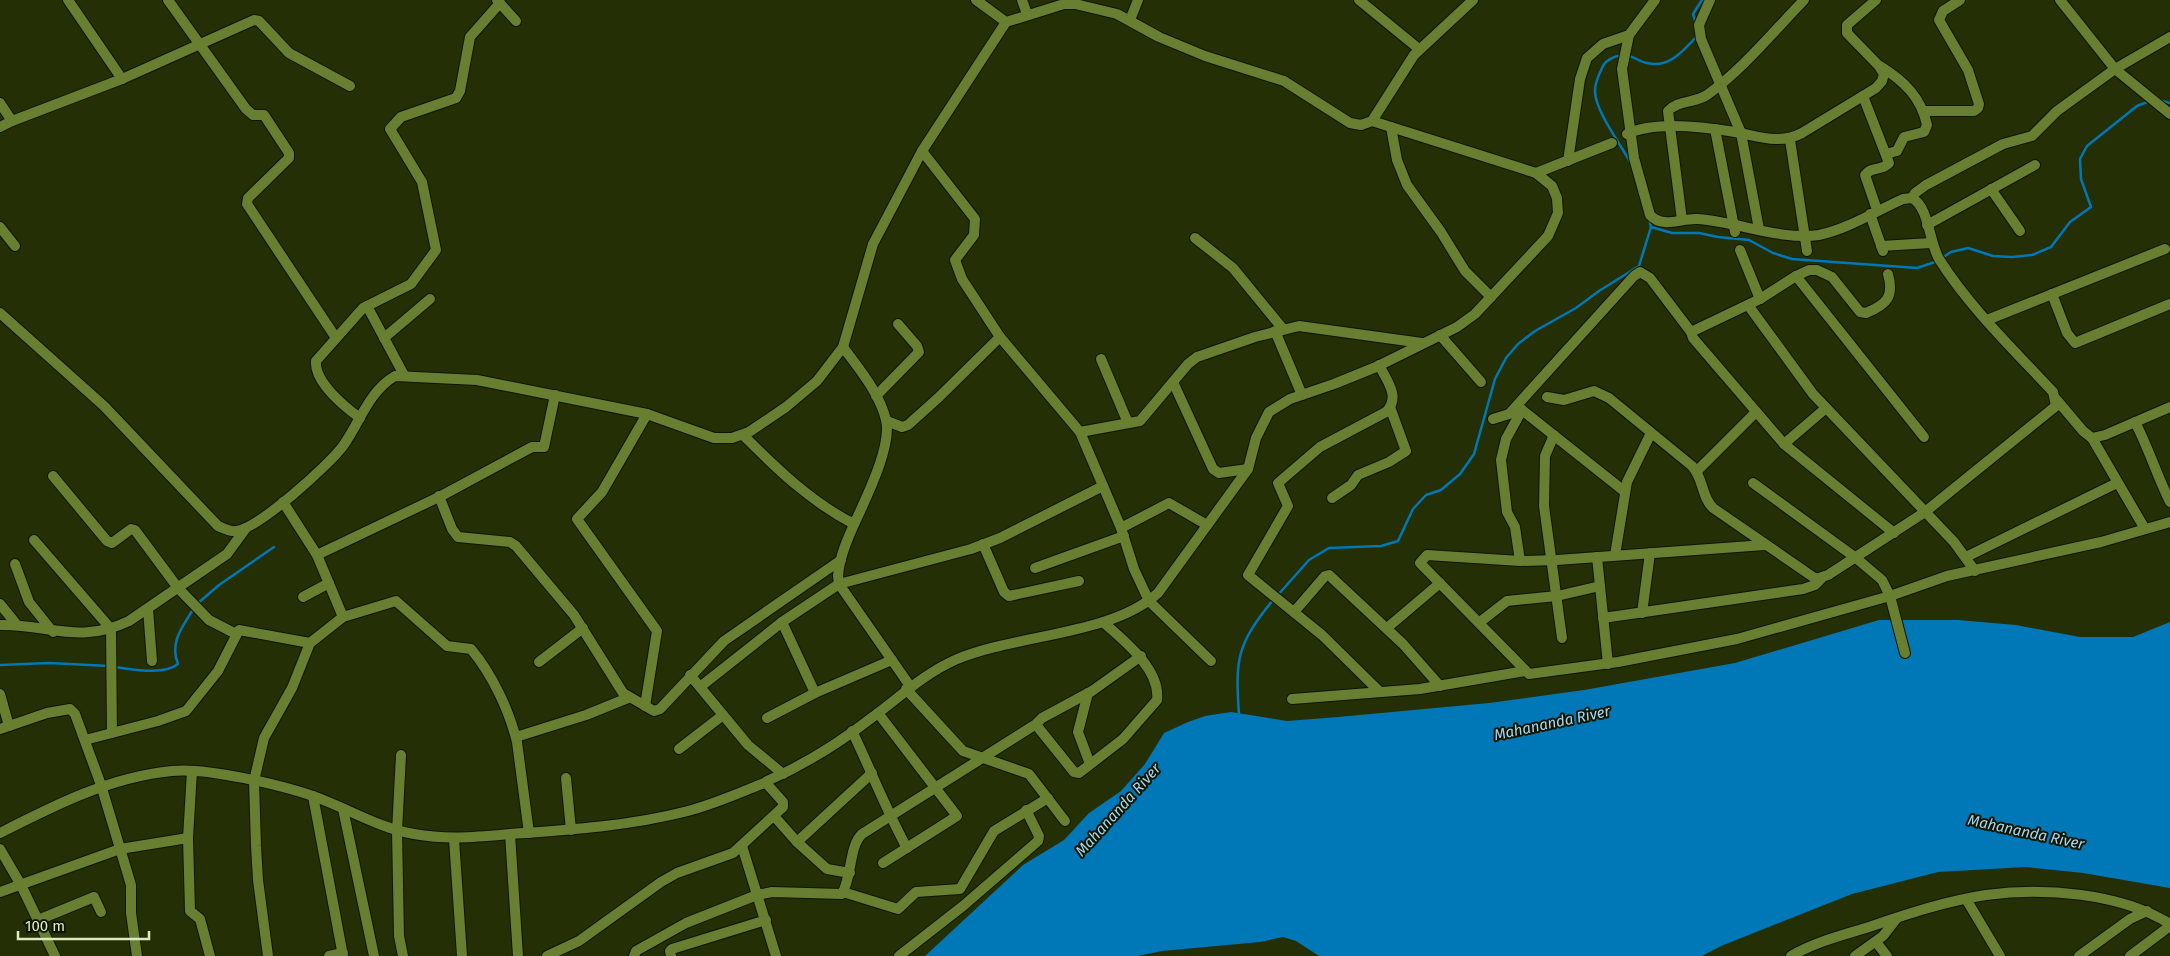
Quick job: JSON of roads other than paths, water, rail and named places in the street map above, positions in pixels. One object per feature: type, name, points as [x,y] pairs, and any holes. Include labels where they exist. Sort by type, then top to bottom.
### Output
[{"type":"street","points":[[68,0],[122,79]]},
{"type":"street","points":[[168,0],[246,109],[253,114],[264,115],[290,154],[289,158],[248,198],[247,204],[336,338]]},
{"type":"street","points":[[976,0],[1006,22]]},
{"type":"street","points":[[1022,0],[1027,14]]},
{"type":"street","points":[[1130,20],[1138,0]]},
{"type":"street","points":[[1359,0],[1419,49]]},
{"type":"street","points":[[0,313],[104,406],[218,526],[236,531],[246,528],[283,502],[333,458],[385,382],[395,376],[477,380],[647,414],[714,438],[732,438],[743,435],[786,407],[817,381],[843,347],[873,244],[922,151],[1006,22],[1053,6],[1075,4],[1130,20],[1159,37],[1205,56],[1284,81],[1350,123],[1361,126],[1372,121],[1403,69],[1419,49],[1473,0]]},
{"type":"street","points":[[1655,0],[1629,35],[1622,63],[1629,133],[1650,215],[1657,221],[1663,222],[1698,219],[1734,228],[1759,229],[1804,236],[1830,232],[1903,199],[1912,198],[1922,207],[1932,246],[1945,268],[1987,320],[2053,392],[2056,399],[2083,431],[2092,438],[2145,529]]},
{"type":"street","points":[[1710,0],[1699,25],[1701,39],[1741,133],[1759,229]]},
{"type":"street","points":[[1682,220],[1668,111],[1672,107],[1702,98],[1758,48],[1804,0]]},
{"type":"street","points":[[1876,0],[1847,25],[1847,33],[1879,66],[1904,83],[1924,111],[1927,130],[1904,137],[1897,151],[1886,154]]},
{"type":"street","points":[[1924,111],[1974,111],[1978,108],[1968,70],[1939,20],[1943,11],[1960,0]]},
{"type":"street","points":[[360,418],[333,396],[316,368],[316,361],[356,314],[367,306],[411,284],[436,250],[422,184],[390,129],[401,117],[456,98],[460,91],[470,37],[499,2],[516,20]]},
{"type":"street","points":[[2066,2],[2115,68],[2155,104],[2170,114]]},
{"type":"street","points":[[0,128],[12,121],[122,79],[201,45],[252,20],[257,20],[289,53],[350,86]]},
{"type":"street","points":[[1568,161],[1580,79],[1587,58],[1603,44],[1629,35]]},
{"type":"street","points":[[1912,198],[1915,192],[1926,185],[2003,144],[2032,136],[2053,114],[2115,68],[2170,37]]},
{"type":"street","points":[[1629,133],[1647,128],[1715,129],[1776,140],[1790,140],[1863,96],[1882,81],[1884,74],[1879,66]]},
{"type":"street","points":[[1863,96],[1889,163],[1887,166],[1870,170],[1864,175],[1882,249],[1932,246]]},
{"type":"street","points":[[0,103],[12,121]]},
{"type":"street","points":[[0,832],[73,796],[101,786],[172,771],[192,771],[254,781],[313,796],[397,830],[454,839],[571,830],[689,811],[767,782],[783,774],[852,731],[878,713],[908,688],[939,668],[975,652],[1103,622],[1149,601],[1158,593],[1248,469],[1256,438],[1269,412],[1275,407],[1302,395],[1379,365],[1465,322],[1548,236],[1554,224],[1558,213],[1557,198],[1552,186],[1536,173],[1372,121]]},
{"type":"street","points":[[1391,127],[1397,160],[1407,185],[1441,232],[1465,271],[1491,297]]},
{"type":"street","points":[[1715,129],[1734,228]]},
{"type":"street","points":[[1790,140],[1804,236],[1808,251]]},
{"type":"street","points":[[1536,173],[1612,143]]},
{"type":"street","points":[[922,151],[975,219],[974,235],[956,256],[955,263],[962,279],[1000,338],[1080,432],[1123,532],[1134,569],[1149,601],[1211,661]]},
{"type":"street","points":[[1927,225],[2035,165]]},
{"type":"street","points":[[1991,189],[2020,231]]},
{"type":"street","points":[[0,227],[15,246]]},
{"type":"street","points":[[1195,238],[1234,268],[1279,330],[1302,395]]},
{"type":"street","points":[[1987,320],[2165,249]]},
{"type":"street","points":[[1740,250],[1760,299]]},
{"type":"street","points":[[1691,332],[1760,299],[1809,268],[1832,277],[1860,312],[1866,313],[1890,297],[1892,291],[1888,274]]},
{"type":"street","points":[[1510,413],[1634,276],[1640,272],[1650,278],[1691,332],[1693,338],[1784,444],[1894,533]]},
{"type":"street","points":[[1796,276],[1924,436]]},
{"type":"street","points":[[2052,294],[2068,333],[2075,343],[2170,304]]},
{"type":"street","points":[[384,338],[430,300]]},
{"type":"street","points":[[1748,305],[1798,375],[1826,408],[1925,512],[1966,557],[1975,571]]},
{"type":"street","points":[[367,306],[404,375]]},
{"type":"street","points":[[876,396],[919,352],[917,346],[898,324]]},
{"type":"street","points":[[1080,432],[1138,422],[1188,364],[1206,353],[1279,330],[1309,326],[1422,342]]},
{"type":"street","points":[[1440,335],[1481,382]]},
{"type":"street","points":[[886,421],[902,427],[908,425],[1000,338]]},
{"type":"street","points":[[843,347],[876,396],[886,421],[884,446],[878,471],[854,524],[841,560],[838,570],[839,584],[892,660],[908,688],[960,749],[1029,774],[1065,821]]},
{"type":"street","points":[[1101,359],[1128,423]]},
{"type":"street","points":[[1379,365],[1394,399],[1390,407],[1386,412],[1320,447],[1278,483],[1288,506],[1248,575],[1262,589],[1322,635],[1380,692]]},
{"type":"street","points":[[1173,382],[1213,469],[1219,472],[1248,469]]},
{"type":"street","points":[[1547,397],[1564,400],[1587,392],[1600,393],[1610,398],[1697,471],[1707,503],[1811,576],[1822,578]]},
{"type":"street","points":[[317,555],[440,496],[532,447],[544,447],[555,395]]},
{"type":"street","points":[[1603,618],[1642,614],[1803,589],[1815,585],[1822,578],[1856,558],[1925,512],[2050,412],[2056,406],[2056,399]]},
{"type":"street","points":[[1332,498],[1350,485],[1358,475],[1389,462],[1406,450],[1390,407]]},
{"type":"street","points":[[2092,438],[2105,435],[2170,407]]},
{"type":"street","points":[[1784,444],[1826,408]]},
{"type":"street","points":[[1493,419],[1522,410]]},
{"type":"street","points":[[1522,410],[1624,491]]},
{"type":"street","points":[[1520,561],[1515,527],[1507,512],[1502,460],[1506,439],[1522,410]]},
{"type":"street","points":[[1697,471],[1756,412]]},
{"type":"street","points":[[645,706],[657,631],[577,518],[602,492],[647,414]]},
{"type":"street","points":[[2134,422],[2150,452],[2159,480],[2170,502]]},
{"type":"street","points":[[1615,555],[1624,491],[1651,433]]},
{"type":"street","points":[[743,435],[777,470],[830,512],[854,524]]},
{"type":"street","points":[[1554,435],[1545,456],[1544,503],[1562,638]]},
{"type":"street","points":[[53,476],[107,541],[113,543],[130,530],[137,532],[178,588],[209,620],[236,634]]},
{"type":"street","points":[[1753,483],[1856,558],[1882,580],[1890,596],[1905,654]]},
{"type":"street","points":[[1966,557],[2117,483]]},
{"type":"street","points":[[700,687],[782,622],[839,584],[932,561],[1000,538],[1103,486]]},
{"type":"street","points":[[440,496],[456,535],[513,544],[553,587],[583,628],[623,693],[628,698],[654,711],[660,709],[724,641],[841,560]]},
{"type":"street","points":[[283,502],[317,555],[343,617]]},
{"type":"street","points":[[1035,568],[1123,532],[1169,503],[1207,525]]},
{"type":"street","points":[[1765,545],[1552,560],[1520,561],[1426,556],[1420,563],[1529,674],[1608,664],[1736,639],[1890,596],[1941,578],[2101,542],[2170,522]]},
{"type":"street","points":[[0,625],[17,625],[53,632],[82,633],[111,629],[129,622],[227,554],[246,528]]},
{"type":"street","points":[[34,540],[111,629],[112,733]]},
{"type":"street","points":[[983,544],[1004,592],[1009,596],[1079,581]]},
{"type":"street","points":[[1642,614],[1650,553]]},
{"type":"street","points":[[1597,556],[1608,664]]},
{"type":"street","points":[[16,564],[29,602],[53,632]]},
{"type":"street","points":[[1294,612],[1328,574],[1387,628],[1440,686]]},
{"type":"street","points":[[1387,628],[1440,583]]},
{"type":"street","points":[[303,597],[330,584]]},
{"type":"street","points":[[1480,622],[1507,601],[1557,596],[1600,586]]},
{"type":"street","points":[[268,956],[258,880],[254,781],[264,738],[292,688],[310,643],[343,617],[396,602],[445,644],[472,648],[508,716],[516,737],[529,833]]},
{"type":"street","points":[[0,604],[17,625]]},
{"type":"street","points":[[148,609],[152,661]]},
{"type":"street","points":[[782,622],[815,693]]},
{"type":"street","points":[[1035,725],[1075,773],[1079,773],[1123,739],[1157,700],[1157,690],[1141,656],[1103,622]]},
{"type":"street","points":[[539,662],[583,628]]},
{"type":"street","points":[[85,740],[158,721],[189,709],[218,671],[236,634],[241,630],[310,643]]},
{"type":"street","points":[[843,892],[859,838],[889,816],[937,788],[980,757],[1035,725],[1042,718],[1088,693],[1141,656]]},
{"type":"street","points":[[767,718],[815,693],[892,660]]},
{"type":"street","points":[[1292,699],[1440,686],[1525,671]]},
{"type":"street","points":[[690,675],[748,745],[783,774]]},
{"type":"street","points":[[1088,693],[1078,732],[1090,764]]},
{"type":"street","points":[[0,694],[5,727],[70,709],[75,714],[101,786],[132,890],[131,913],[137,956]]},
{"type":"street","points":[[516,737],[586,716],[628,698]]},
{"type":"street","points":[[878,713],[937,788],[957,817],[883,863]]},
{"type":"street","points":[[679,749],[723,715]]},
{"type":"street","points":[[852,731],[872,773],[889,816],[908,848]]},
{"type":"street","points":[[400,755],[397,830],[399,936],[403,956]]},
{"type":"street","points":[[192,771],[188,838],[190,912],[200,920],[210,956]]},
{"type":"street","points":[[798,842],[872,773]]},
{"type":"street","points":[[566,778],[571,830]]},
{"type":"street","points":[[547,956],[580,941],[661,882],[694,867],[724,858],[742,846],[783,807],[783,802],[767,782]]},
{"type":"street","points":[[313,796],[343,954],[329,956]]},
{"type":"street","points":[[634,956],[636,951],[686,923],[757,895],[772,892],[843,892],[896,909],[902,907],[916,892],[960,889],[994,831],[1048,798]]},
{"type":"street","points":[[343,809],[374,956]]},
{"type":"street","points":[[899,956],[963,906],[1038,841],[1039,836],[1026,810]]},
{"type":"street","points":[[774,816],[827,869],[850,873]]},
{"type":"street","points":[[510,834],[518,956]]},
{"type":"street","points":[[0,892],[120,849],[188,838]]},
{"type":"street","points":[[454,839],[462,956]]},
{"type":"street","points":[[742,846],[776,956]]},
{"type":"street","points":[[0,848],[22,885],[55,956]]},
{"type":"street","points":[[1791,956],[1839,937],[1897,918],[1966,899],[2023,892],[2061,894],[2122,902],[2147,911],[2170,925],[2130,956]]},
{"type":"street","points":[[38,920],[94,897],[102,912]]},
{"type":"street","points":[[1966,899],[2000,956]]},
{"type":"street","points":[[2079,956],[2130,919],[2147,911]]},
{"type":"street","points":[[1855,956],[1876,942],[1897,918]]},
{"type":"street","points":[[671,956],[670,951],[672,949],[766,920]]},
{"type":"street","points":[[1876,942],[1887,956]]},
{"type":"water","name":"Mahananda River","points":[[1879,620],[1958,620],[2016,625],[2080,637],[2133,637],[2170,622],[2170,888],[2083,873],[2026,867],[1938,872],[1852,894],[1721,946],[1702,956],[1319,956],[1296,941],[1283,937],[1260,942],[1162,951],[1138,956],[925,956],[1023,865],[1064,840],[1089,813],[1121,791],[1145,764],[1164,733],[1205,716],[1231,712],[1287,721],[1489,703],[1584,690],[1735,663]]},
{"type":"waterway","points":[[1696,23],[1693,14],[1702,0]]},
{"type":"waterway","points":[[1628,56],[1642,62],[1655,64],[1669,61],[1676,57],[1698,35]]},
{"type":"waterway","points":[[1622,56],[1614,57],[1604,64],[1597,79],[1595,92],[1599,109],[1630,162]]},
{"type":"waterway","points":[[2155,99],[2170,103]]},
{"type":"waterway","points":[[1942,258],[1951,252],[1968,248],[1993,256],[2012,257],[2032,255],[2051,247],[2070,222],[2091,207],[2081,179],[2080,159],[2087,146],[2137,106],[2150,101]]},
{"type":"waterway","points":[[1277,596],[1309,560],[1329,548],[1381,546],[1398,541],[1413,509],[1426,495],[1441,490],[1460,474],[1474,454],[1495,379],[1506,358],[1518,344],[1535,331],[1576,308],[1639,266],[1651,227],[1649,219]]},
{"type":"waterway","points":[[1651,227],[1672,233],[1699,233],[1749,240],[1773,253],[1792,259],[1917,268],[1938,261]]},
{"type":"waterway","points":[[197,604],[219,585],[274,547]]},
{"type":"waterway","points":[[1239,714],[1238,679],[1241,653],[1252,629],[1273,600]]},
{"type":"waterway","points":[[114,667],[156,671],[172,668],[178,664],[175,649],[176,641],[178,634],[194,608]]},
{"type":"waterway","points":[[0,665],[49,663],[109,666]]}]
